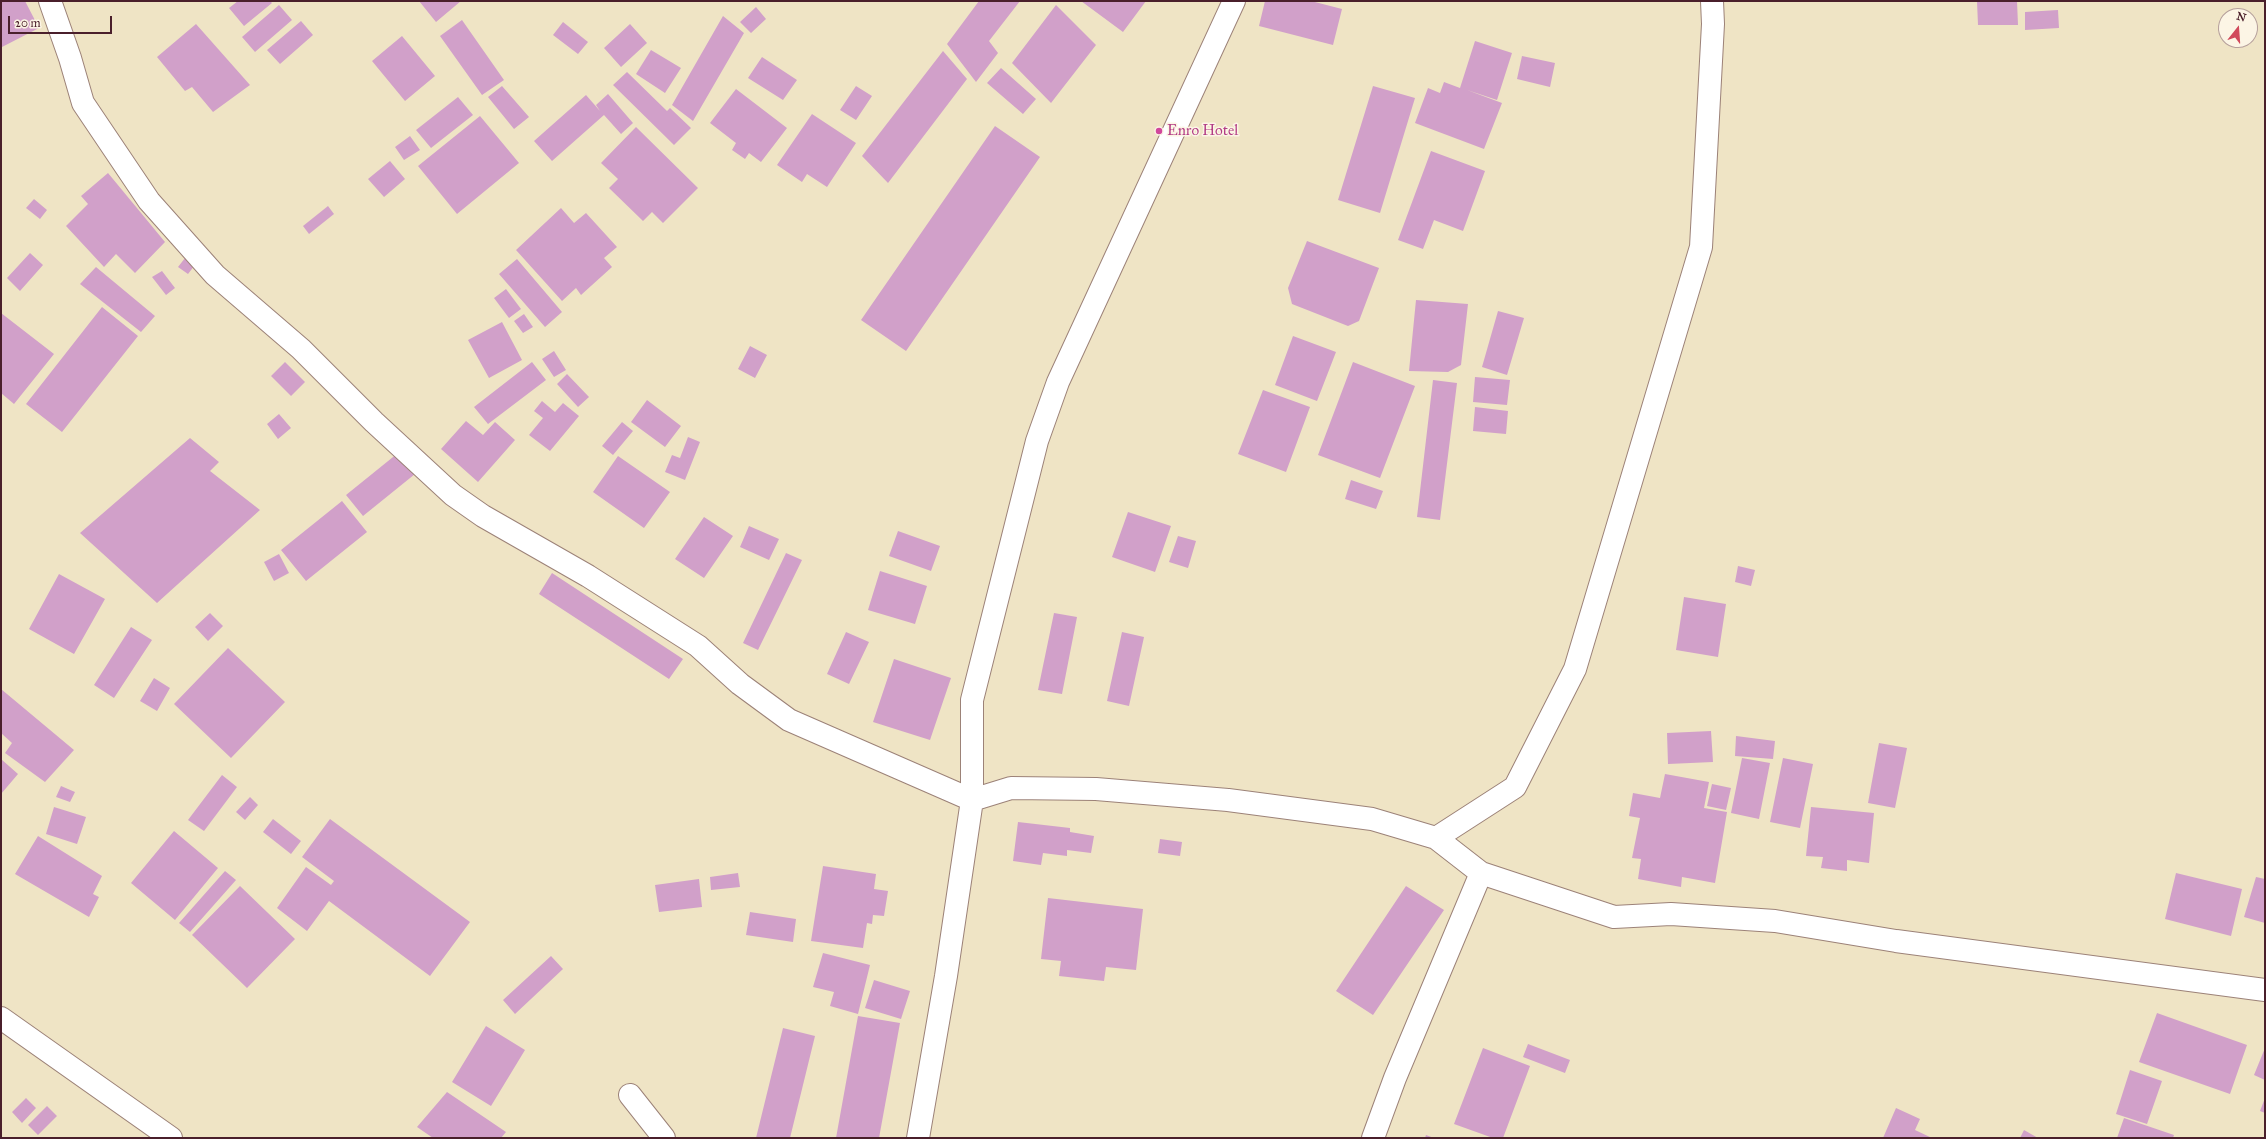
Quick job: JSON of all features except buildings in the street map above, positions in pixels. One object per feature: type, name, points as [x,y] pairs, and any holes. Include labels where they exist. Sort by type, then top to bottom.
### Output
[{"type":"street","points":[[50,1],[70,58],[83,103],[149,201],[215,275],[301,349],[374,422],[453,495],[482,516],[588,576],[698,646],[740,684],[790,720],[972,800],[1011,788],[1103,790],[1228,800],[1372,819],[1436,838],[1481,873],[1614,917],[1671,914],[1775,921],[1896,941],[2265,990]]},
{"type":"street","points":[[918,1138],[946,976],[972,800],[972,700],[1037,441],[1058,382],[1234,1]]},
{"type":"street","points":[[1436,838],[1515,787],[1575,669],[1701,247],[1713,24],[1712,1]]},
{"type":"street","points":[[1373,1138],[1395,1078],[1481,873]]},
{"type":"street","points":[[1,1018],[171,1138]]},
{"type":"street","points":[[630,1095],[664,1138]]},
{"type":"place","name":"Enro Hotel","points":[[1159,131]]}]
